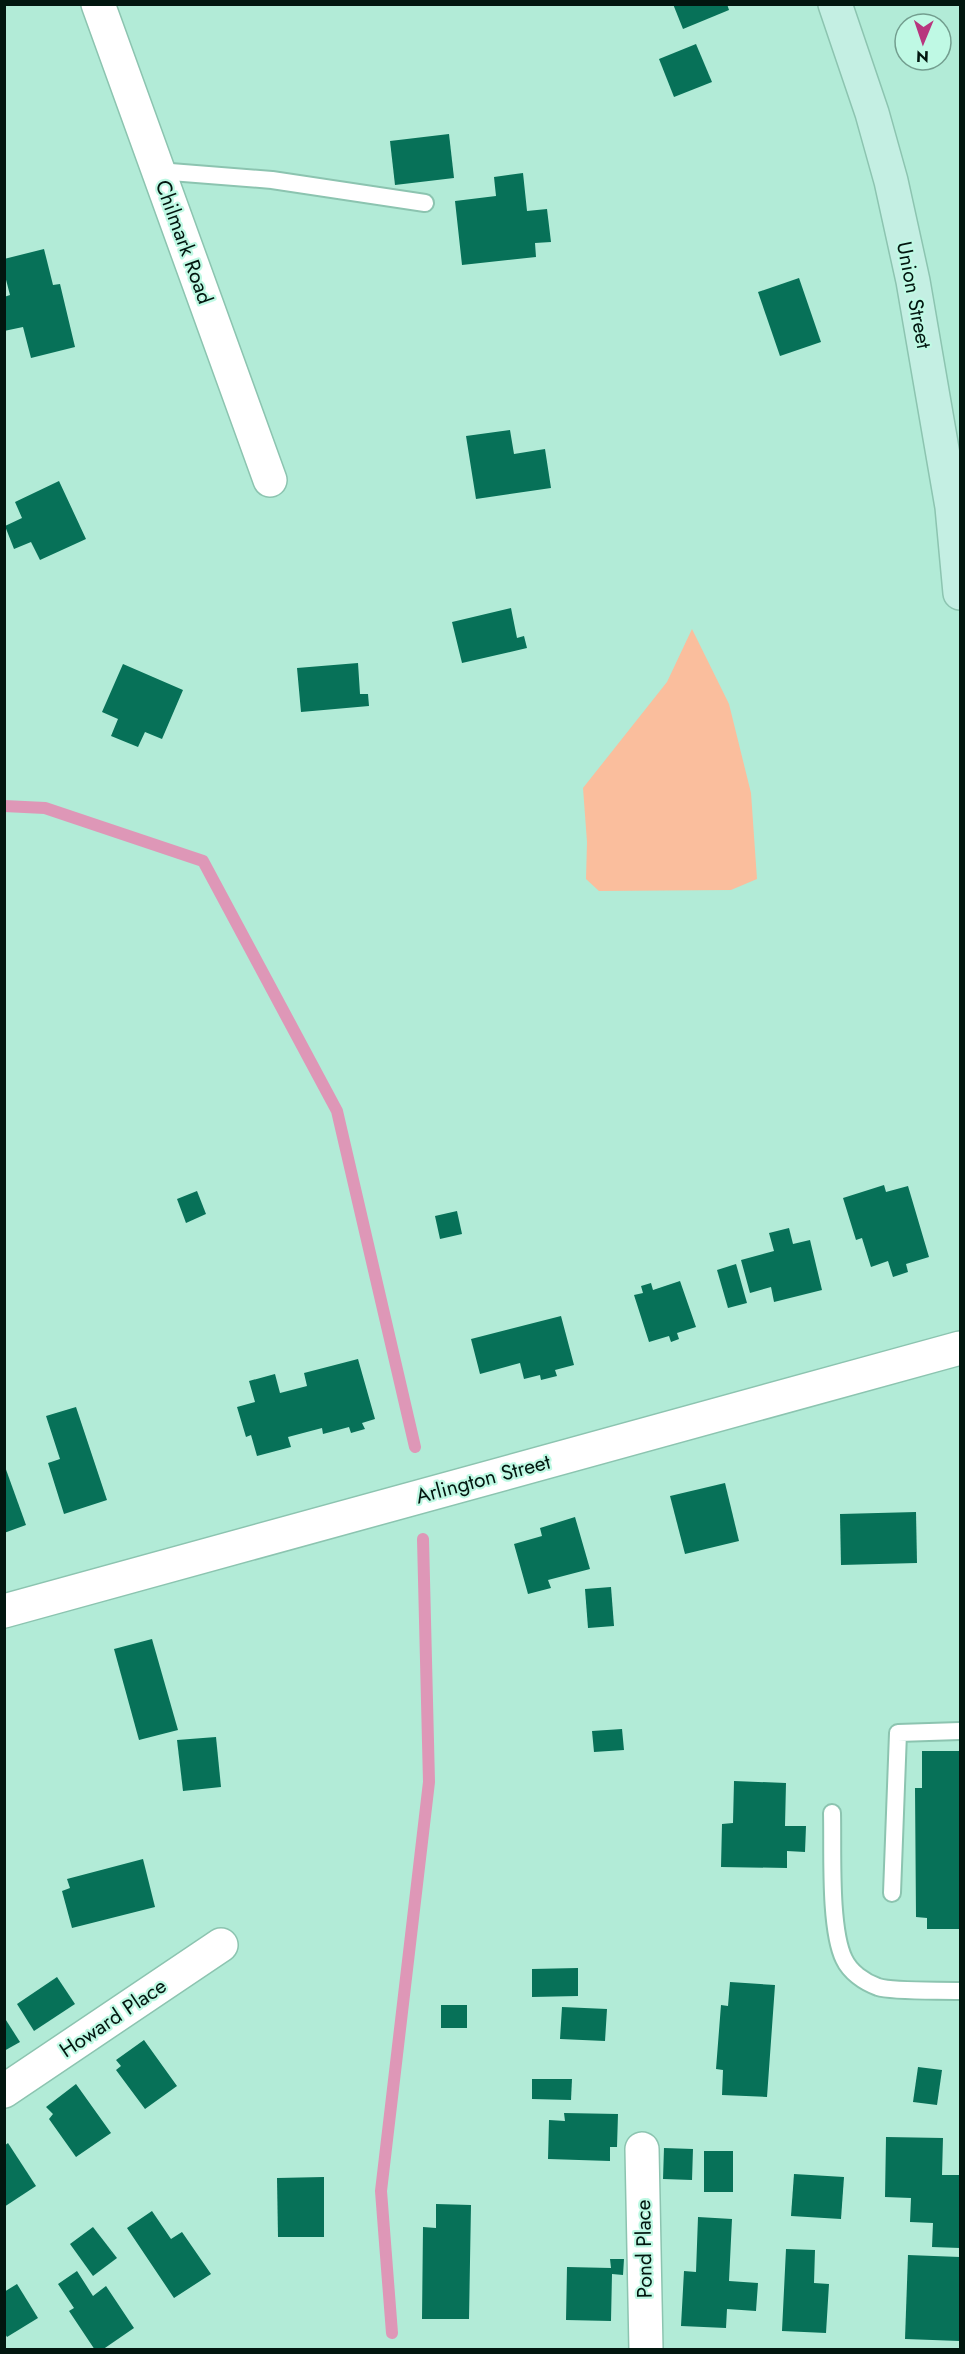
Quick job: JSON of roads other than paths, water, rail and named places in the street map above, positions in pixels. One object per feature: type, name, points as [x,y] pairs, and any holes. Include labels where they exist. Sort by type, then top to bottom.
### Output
[{"type":"main road","name":"Union Street","points":[[835,4],[872,113],[891,181],[913,281],[952,507],[960,593]]},
{"type":"street","name":"Chilmark Road","points":[[98,4],[270,480]]},
{"type":"street","name":"Arlington Street","points":[[4,1611],[960,1347]]},
{"type":"street","name":"Howard Place","points":[[4,2091],[221,1945]]},
{"type":"street","name":"Pond Place","points":[[642,2149],[646,2349]]},
{"type":"lane","points":[[158,171],[272,180],[425,203]]},
{"type":"lane","points":[[892,1893],[898,1732],[960,1731]]},
{"type":"lane","points":[[832,1813],[835,1918],[838,1941],[844,1960],[859,1978],[880,1988],[960,1991]]},
{"type":"waterway","points":[[4,806],[45,808],[203,861],[337,1111],[415,1447]]},
{"type":"waterway","points":[[392,2333],[381,2191],[429,1782],[423,1539]]}]
